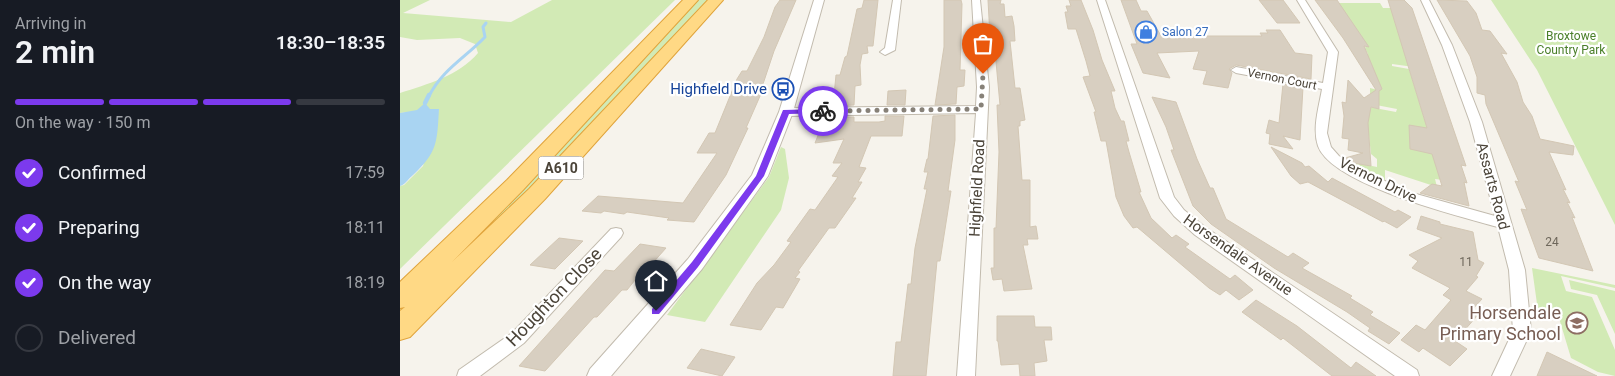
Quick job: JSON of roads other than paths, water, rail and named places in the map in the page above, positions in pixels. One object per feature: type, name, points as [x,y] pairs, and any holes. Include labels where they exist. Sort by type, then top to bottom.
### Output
[{"type":"highway","name":"A610","points":[[400,298],[515,186],[691,0]]},
{"type":"highway","name":"A610","points":[[400,330],[537,194],[716,0]]},
{"type":"street","points":[[598,376],[689,271],[755,184],[776,141],[819,0]]},
{"type":"street","points":[[885,52],[890,50],[897,0]]},
{"type":"street","name":"Highfield Road","points":[[966,376],[983,74],[976,0]]},
{"type":"street","name":"Horsendale Avenue","points":[[1101,0],[1167,198],[1179,213],[1200,231],[1410,376]]},
{"type":"street","name":"Vernon Drive","points":[[1301,0],[1332,52],[1321,139],[1325,148],[1334,159],[1358,174],[1404,195],[1429,204],[1502,223]]},
{"type":"street","name":"Assarts Road","points":[[1425,0],[1447,45],[1476,122],[1502,223],[1517,270],[1522,331],[1501,376]]},
{"type":"street","name":"Vernon Court","points":[[1236,70],[1328,87]]},
{"type":"street","points":[[786,112],[981,109]]},
{"type":"street","name":"Houghton Close","points":[[466,376],[518,338],[616,233]]},
{"type":"water","points":[[425,103],[430,109],[439,109],[438,130],[434,146],[421,168],[400,186],[400,113],[417,110]]},
{"type":"waterway","points":[[429,96],[441,78],[485,37],[483,27],[486,23]]},
{"type":"waterway","points":[[425,103],[429,95]]},
{"type":"place","name":"Salon 27","points":[[1146,32]]},
{"type":"place","name":"Highfield Drive","points":[[783,89]]},
{"type":"place","name":"Horsendale Primary School","points":[[1577,323]]},
{"type":"park label","name":"Broxtowe Country Park","points":[[1571,43]]}]
